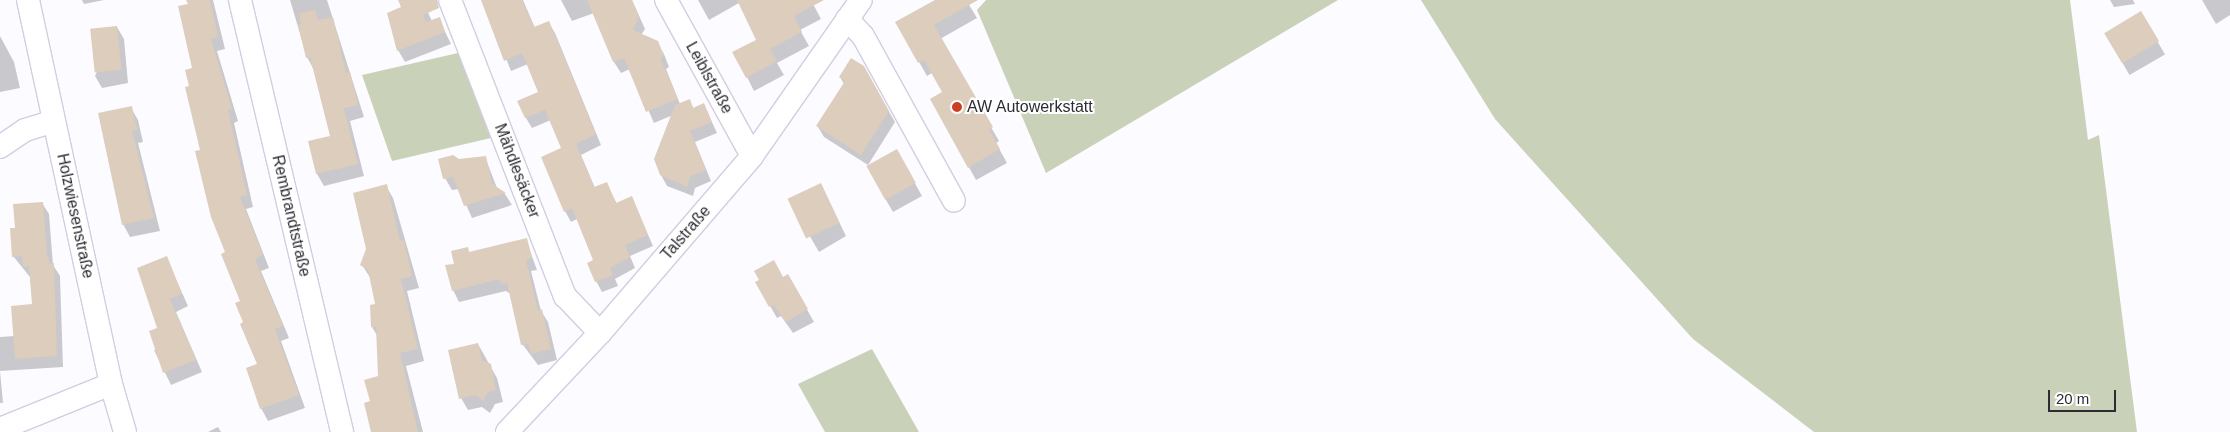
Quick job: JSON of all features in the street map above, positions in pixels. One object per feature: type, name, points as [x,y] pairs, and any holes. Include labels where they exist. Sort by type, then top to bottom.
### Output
[{"type":"street","name":"Holzwiesenstraße","points":[[28,0],[111,384],[125,432]]},
{"type":"street","name":"Rembrandtstraße","points":[[240,0],[342,432]]},
{"type":"street","name":"Mähdlesäcker","points":[[450,0],[565,296],[600,333]]},
{"type":"street","name":"Leiblstraße","points":[[666,0],[752,156]]},
{"type":"street","name":"Talstraße","points":[[506,432],[600,333],[752,156],[860,0]]},
{"type":"street","points":[[847,19],[862,36],[954,201]]},
{"type":"street","points":[[0,147],[25,130],[54,121]]},
{"type":"street","points":[[0,430],[111,384]]},
{"type":"green space","points":[[986,0],[1338,0],[1046,173],[977,10]]},
{"type":"green space","points":[[1421,0],[2070,0],[2088,140],[2099,135],[2137,432],[1814,432],[1693,339],[1495,119]]},
{"type":"green space","points":[[458,53],[491,138],[392,161],[362,75]]},
{"type":"green space","points":[[872,349],[919,432],[825,432],[798,384]]},
{"type":"building","points":[[186,0],[210,0],[218,37],[211,39],[232,109],[228,110],[247,195],[240,197],[263,255],[255,259],[283,326],[275,329],[299,395],[260,409],[246,368],[257,364],[240,324],[243,322],[235,303],[240,301],[221,254],[225,252],[211,217],[195,151],[200,150],[185,87],[189,86],[185,70],[192,68],[178,6],[188,4]]},
{"type":"building","points":[[398,0],[437,0],[439,8],[423,15],[426,22],[440,17],[445,32],[397,51],[387,13],[401,7]]},
{"type":"building","points":[[481,0],[522,0],[534,27],[549,21],[596,134],[576,144],[594,187],[607,182],[616,203],[632,196],[648,235],[625,245],[630,257],[610,268],[613,275],[595,282],[587,263],[593,260],[572,208],[564,212],[541,157],[561,148],[545,110],[525,118],[517,101],[538,92],[522,53],[504,61]]},
{"type":"building","points":[[587,0],[632,0],[639,17],[633,30],[658,41],[664,56],[660,58],[678,99],[646,112],[624,58],[613,62]]},
{"type":"building","points":[[737,0],[824,0],[794,16],[802,32],[770,49],[777,61],[746,78],[732,52],[756,40]]},
{"type":"building","points":[[935,0],[978,0],[934,25],[993,127],[989,129],[1000,149],[968,168],[930,99],[942,92],[924,60],[918,63],[895,22]]},
{"type":"building","points":[[315,10],[318,20],[333,17],[346,73],[350,72],[358,105],[344,108],[358,164],[316,174],[308,141],[330,136],[310,57],[306,58],[298,25],[301,24],[299,13]]},
{"type":"building","points":[[2141,11],[2159,41],[2122,63],[2104,33]]},
{"type":"building","points":[[117,26],[122,70],[95,73],[90,29]]},
{"type":"building","points":[[851,58],[864,66],[889,111],[861,155],[816,126],[845,81],[839,77]]},
{"type":"building","points":[[690,99],[693,108],[704,103],[712,122],[690,131],[706,170],[690,177],[687,187],[660,175],[654,159],[675,105]]},
{"type":"building","points":[[132,106],[137,130],[132,131],[154,218],[122,225],[98,113]]},
{"type":"building","points":[[897,149],[916,183],[885,200],[866,166]]},
{"type":"building","points":[[453,155],[459,159],[486,156],[492,184],[506,193],[464,206],[453,177],[443,179],[438,159]]},
{"type":"building","points":[[821,183],[840,223],[806,239],[787,199]]},
{"type":"building","points":[[387,184],[400,241],[404,240],[412,276],[401,279],[418,349],[400,353],[418,432],[371,432],[364,403],[370,401],[364,380],[378,376],[376,327],[371,327],[370,305],[375,304],[368,270],[360,265],[366,249],[353,193]]},
{"type":"building","points":[[43,202],[47,254],[50,264],[54,263],[57,356],[15,359],[11,306],[32,304],[29,266],[23,267],[22,256],[12,257],[10,228],[15,228],[13,204]]},
{"type":"building","points":[[527,238],[532,258],[526,260],[538,311],[542,309],[551,349],[531,354],[528,344],[521,345],[507,283],[501,284],[500,279],[452,291],[445,265],[454,264],[451,251],[468,247],[469,252]]},
{"type":"building","points":[[167,256],[182,294],[170,299],[196,360],[163,373],[149,331],[157,328],[137,268]]},
{"type":"building","points":[[774,260],[783,277],[788,274],[808,309],[786,322],[773,305],[769,307],[755,282],[759,280],[754,271]]},
{"type":"building","points":[[478,343],[482,360],[491,364],[496,390],[488,392],[483,401],[475,395],[459,399],[448,350]]},
{"type":"place","name":"AW Autowerkstatt","points":[[957,107]]}]
